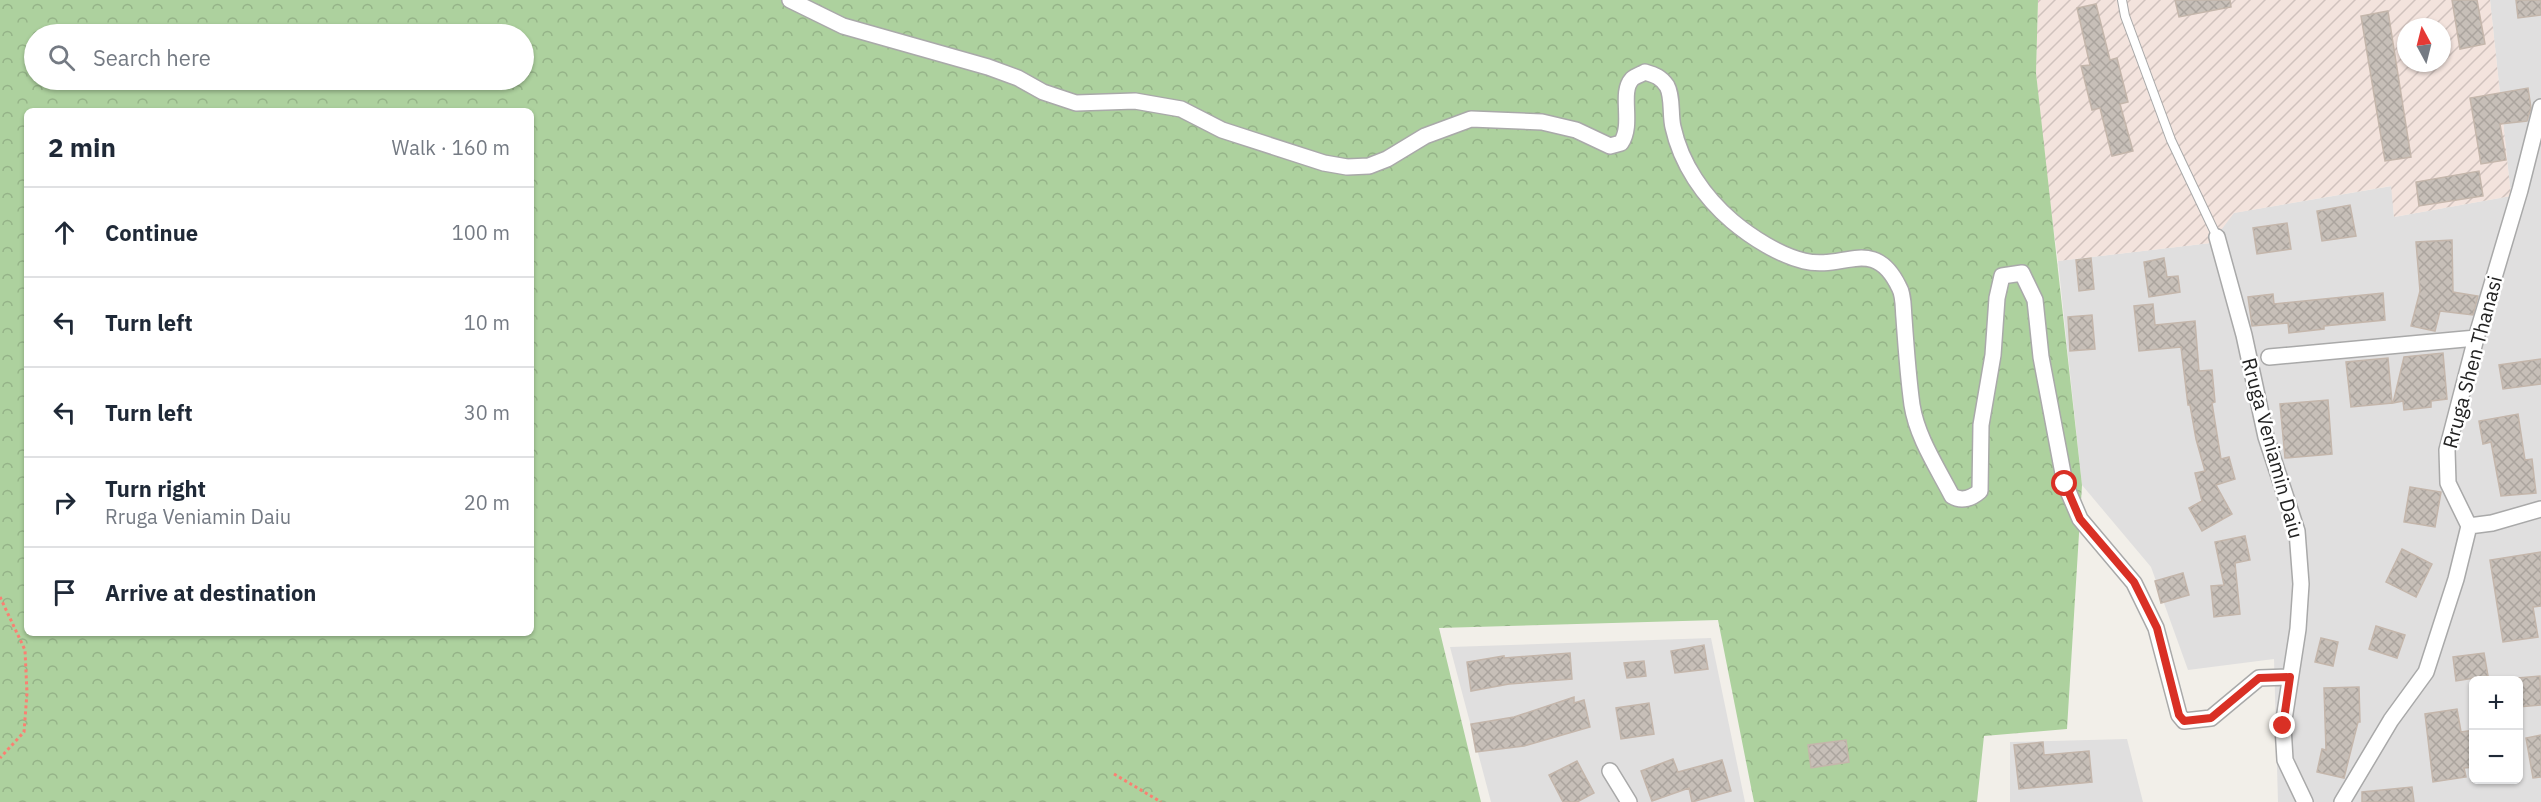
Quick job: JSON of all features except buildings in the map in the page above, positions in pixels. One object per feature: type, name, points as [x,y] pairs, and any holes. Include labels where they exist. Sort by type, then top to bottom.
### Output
[{"type":"street","points":[[790,0],[843,26],[988,67],[1018,78],[1043,93],[1076,103],[1135,101],[1181,109],[1222,130],[1324,163],[1347,167],[1369,166],[1387,159],[1425,136],[1471,119],[1542,122],[1576,130],[1611,146],[1622,143],[1628,134],[1627,91],[1632,79],[1645,72],[1659,76],[1669,89],[1672,127],[1684,162],[1710,202],[1734,223],[1768,245],[1803,261],[1817,263],[1860,256],[1873,259],[1887,269],[1901,289],[1912,407],[1923,442],[1952,496],[1958,500],[1972,498],[1980,491],[1981,425],[1993,355],[1997,298],[2002,276],[2022,273],[2035,300],[2041,357],[2065,484],[2080,519],[2134,582],[2157,628],[2179,715],[2184,721],[2211,718],[2259,678],[2290,677]]},
{"type":"street","name":"Rruga Shen Thanasi","points":[[2469,526],[2448,483],[2447,450],[2541,107]]},
{"type":"street","name":"Rruga Veniamin Daiu","points":[[2217,237],[2244,335],[2266,437],[2297,531],[2301,584],[2298,629],[2283,726],[2285,760],[2305,802]]},
{"type":"street","points":[[2270,357],[2476,338]]},
{"type":"street","points":[[2342,802],[2391,720],[2426,672],[2456,579],[2469,526],[2492,523],[2541,509]]},
{"type":"street","points":[[1610,771],[1629,802]]},
{"type":"lane","points":[[2122,0],[2125,16],[2171,140],[2217,237]]},
{"type":"path","points":[[0,597],[25,650],[27,693],[24,732],[0,758]]},
{"type":"path","points":[[1114,774],[1161,802]]},
{"type":"shaded area","points":[[2038,0],[2490,0],[2511,196],[2394,217],[2391,186],[2234,213],[2211,243],[2058,261],[2045,166],[2036,73]]},
{"type":"shaded area","points":[[2490,0],[2541,0],[2541,802],[2278,802],[2274,659],[2188,670],[2151,567],[2082,485],[2058,261],[2211,243],[2233,213],[2392,186],[2394,217],[2511,196]]},
{"type":"shaded area","points":[[1711,638],[1745,802],[1491,802],[1450,647]]},
{"type":"shaded area","points":[[2127,739],[2143,802],[2010,802],[2010,742]]},
{"type":"green space","points":[[0,0],[2038,0],[2036,73],[2082,485],[2067,729],[1984,736],[1977,802],[1754,802],[1718,620],[1439,628],[1481,802],[0,802]]},
{"type":"route","points":[[2065,484],[2080,519],[2134,582],[2157,628],[2179,715],[2184,721],[2211,718],[2259,678],[2290,677],[2283,726]]}]
